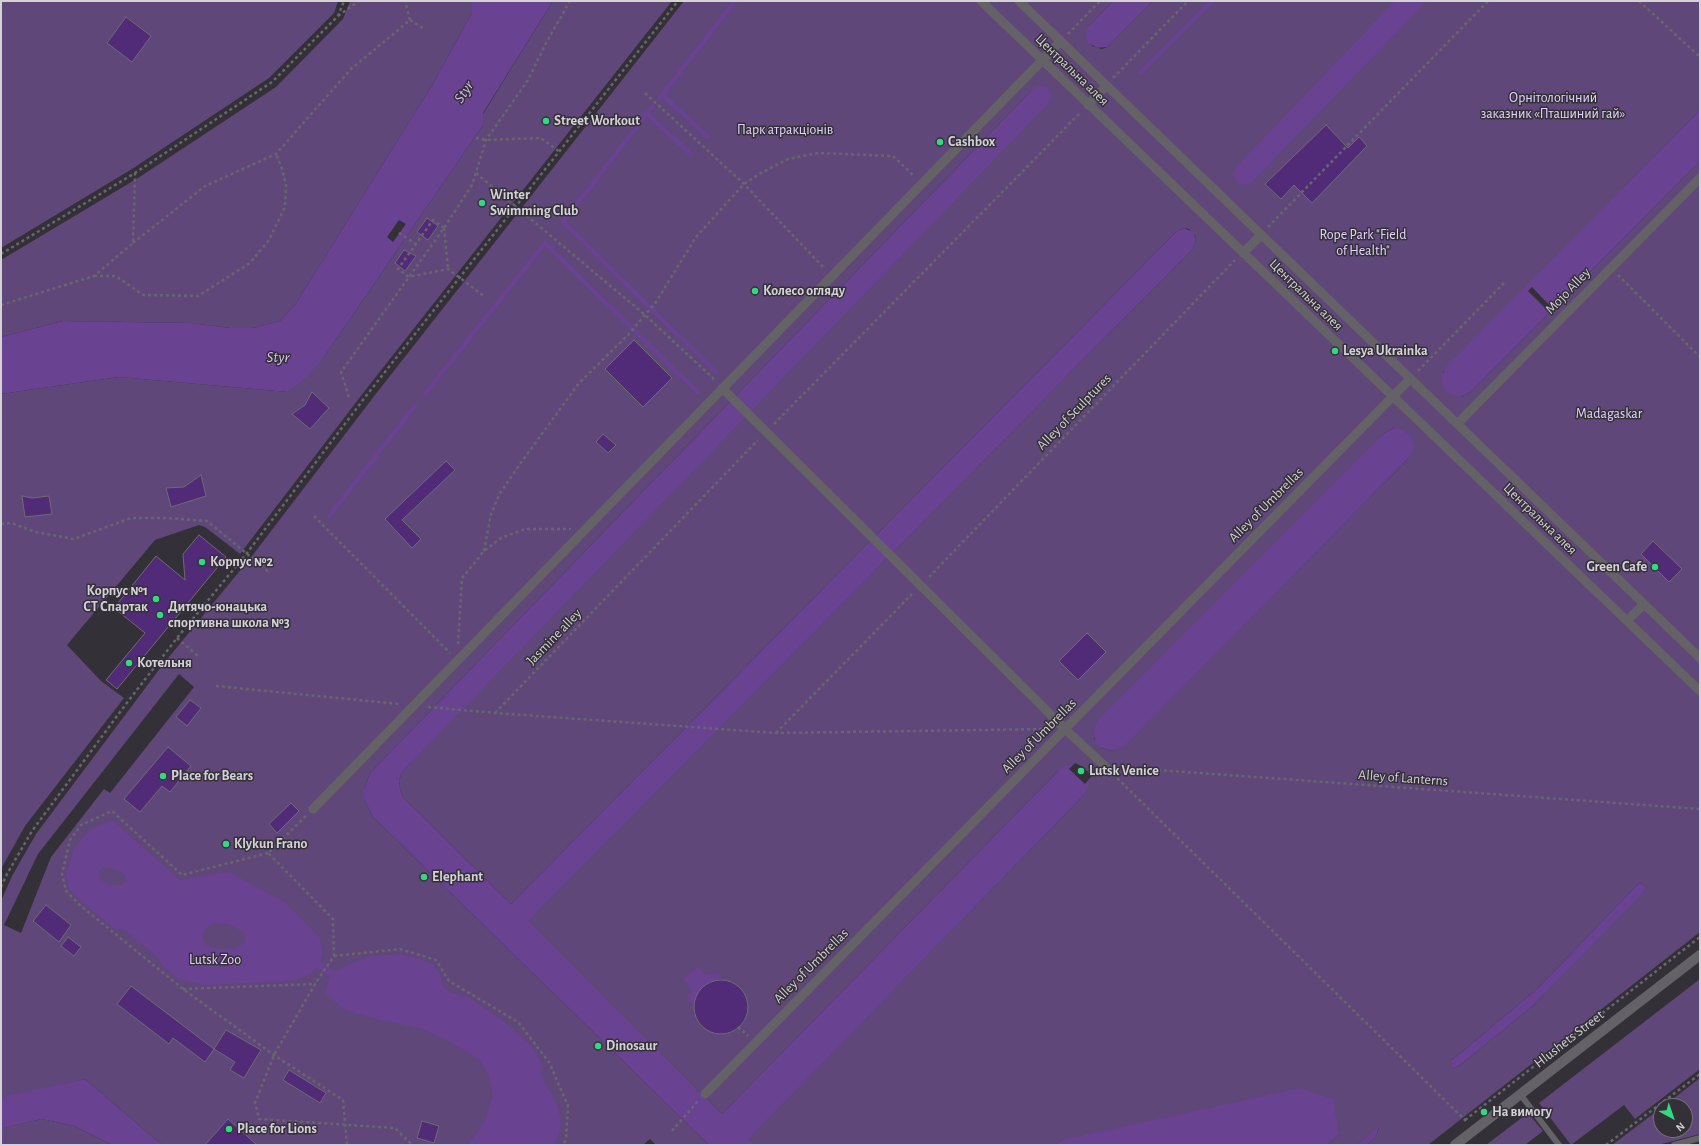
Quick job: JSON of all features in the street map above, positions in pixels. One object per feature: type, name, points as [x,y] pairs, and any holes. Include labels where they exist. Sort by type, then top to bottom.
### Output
[{"type":"street","name":"Центральна алея","points":[[981,1],[1700,691]]},
{"type":"street","name":"Центральна алея","points":[[1019,1],[1700,658]]},
{"type":"street","points":[[313,809],[1060,42]]},
{"type":"street","points":[[1088,105],[1106,86]]},
{"type":"street","name":"Mojo Alley","points":[[1457,424],[1700,178]]},
{"type":"street","points":[[1243,253],[1261,235]]},
{"type":"street","name":"Alley of Umbrellas","points":[[705,1094],[1410,379]]},
{"type":"street","points":[[722,388],[1065,729],[1106,767]]},
{"type":"street","points":[[1627,621],[1644,604]]},
{"type":"street","name":"Hlushets Street","points":[[1454,1145],[1700,955]]},
{"type":"lane","points":[[1520,1094],[1559,1145]]},
{"type":"lane","points":[[1674,1145],[1700,1138]]},
{"type":"path","points":[[338,16],[344,1]]},
{"type":"path","points":[[1,254],[135,173],[272,82],[338,16],[359,1]]},
{"type":"path","points":[[405,1],[410,20],[424,28]]},
{"type":"path","points":[[349,397],[341,372],[444,228],[472,185],[486,140],[528,80],[546,43],[570,1]]},
{"type":"path","points":[[1,887],[32,831],[126,704],[246,553],[366,396],[678,1]]},
{"type":"path","points":[[1060,42],[1100,1]]},
{"type":"path","points":[[1106,86],[1188,1]]},
{"type":"path","points":[[1261,235],[1488,1]]},
{"type":"path","points":[[1639,1],[1700,56]]},
{"type":"path","points":[[94,276],[205,186],[276,154],[351,69],[410,20]]},
{"type":"path","points":[[645,93],[744,184],[831,276]]},
{"type":"path","name":"Jasmine alley","points":[[495,713],[766,432],[1088,105]]},
{"type":"path","points":[[476,138],[486,140],[541,138],[560,152]]},
{"type":"path","points":[[484,551],[491,514],[500,493],[579,383],[628,335],[656,302],[696,237],[744,184],[788,159],[818,153],[893,156],[922,183]]},
{"type":"path","points":[[1,305],[94,276],[116,276],[143,295],[198,296],[250,263],[269,240],[285,208],[286,185],[276,154]]},
{"type":"path","points":[[133,243],[135,173]]},
{"type":"path","points":[[476,173],[645,315],[722,388]]},
{"type":"path","points":[[448,269],[409,277],[398,269],[433,220],[444,228],[448,269],[484,296]]},
{"type":"path","points":[[399,233],[416,244]]},
{"type":"path","name":"Alley of Sculptures","points":[[776,733],[1243,253]]},
{"type":"path","points":[[1611,268],[1700,357]]},
{"type":"path","points":[[1410,379],[1505,282]]},
{"type":"path","points":[[314,516],[458,660]]},
{"type":"path","points":[[1,524],[11,523],[36,532],[74,539],[131,518],[168,518],[207,521],[269,572]]},
{"type":"path","points":[[458,660],[462,578],[484,551],[501,538],[525,529],[585,529]]},
{"type":"path","points":[[177,638],[199,657]]},
{"type":"path","points":[[216,686],[470,711],[776,733],[1065,729]]},
{"type":"path","points":[[1106,767],[1474,1130]]},
{"type":"path","name":"Alley of Lanterns","points":[[1106,767],[1700,809]]},
{"type":"path","points":[[313,809],[268,853],[182,875],[112,811],[81,825],[70,840],[62,874],[66,891],[82,907],[183,989],[274,1055],[343,1100],[347,1145]]},
{"type":"path","points":[[268,853],[333,919],[334,956],[315,984],[274,1055],[255,1102],[259,1119],[346,1126],[395,1128],[412,1145]]},
{"type":"path","points":[[1465,1120],[1700,936]]},
{"type":"path","points":[[334,956],[400,949],[436,960],[449,981],[518,1022],[549,1062],[568,1106],[566,1140],[562,1145]]},
{"type":"path","points":[[183,989],[315,984]]},
{"type":"path","points":[[1606,1145],[1700,1074]]},
{"type":"path","points":[[672,1130],[705,1094]]},
{"type":"green space","points":[[1,1],[338,1],[334,13],[269,78],[132,169],[1,248]]},
{"type":"green space","points":[[350,1],[472,1],[472,13],[434,82],[295,305],[280,321],[253,328],[230,328],[191,323],[63,321],[1,337],[1,260],[138,178],[276,87],[343,19]]},
{"type":"green space","points":[[553,1],[672,1],[367,388],[240,554],[205,527],[199,525],[155,540],[67,645],[101,681],[124,698],[25,826],[1,869],[1,394],[119,377],[288,392],[326,354],[483,125],[483,114]]},
{"type":"green space","points":[[684,1],[1113,1],[1087,28],[1092,46],[1102,49],[1107,47],[1153,1],[1700,1],[1700,110],[1443,372],[1460,397],[1471,392],[1700,161],[1700,932],[1428,1145],[1367,1145],[1376,1137],[1379,1127],[1357,1145],[1327,1145],[1339,1135],[1062,1140],[1054,1145],[754,1145],[747,1139],[1084,795],[1059,770],[722,1114],[527,921],[1193,249],[1196,240],[1195,236],[1189,229],[1184,228],[1176,232],[511,904],[403,797],[399,780],[402,772],[1034,88],[370,773],[364,790],[364,799],[373,817],[709,1145],[656,1145],[650,1139],[643,1145],[162,1145],[85,1079],[1,1099],[1,901],[12,876],[36,834],[164,663],[252,556],[375,395]],"holes":[[[1394,428],[1408,459],[1124,745],[1113,751],[1101,748],[1094,738],[1383,434]],[[179,674],[194,687],[110,793],[104,789],[51,857],[21,933],[4,925],[38,854]],[[1640,882],[1647,887],[1534,1005],[1460,1065],[1452,1069],[1452,1060],[1538,988]]]},
{"type":"green space","points":[[1700,979],[1700,1069],[1662,1098],[1653,1098],[1653,1105],[1635,1119],[1624,1105],[1571,1145],[1539,1103]]},
{"type":"green space","points":[[1700,1078],[1700,1134],[1693,1136],[1693,1098],[1674,1098]]},
{"type":"green space","points":[[1528,1113],[1543,1131],[1525,1145],[1486,1145]]},
{"type":"green space","points":[[1653,1114],[1653,1138],[1685,1138],[1658,1145],[1612,1145]]},
{"type":"green space","points":[[42,1119],[74,1126],[112,1145],[5,1145],[2,1128]]},
{"type":"water","name":"Styr","points":[[472,1],[553,1],[483,113],[483,125],[326,354],[308,376],[288,392],[119,377],[1,394],[1,337],[63,321],[191,323],[230,328],[253,328],[280,321],[295,305],[434,82],[472,13]]},
{"type":"water","points":[[1113,1],[1153,1],[1107,47],[1097,48],[1088,42],[1086,38],[1087,28]]},
{"type":"water","points":[[1395,1],[1427,1],[1252,182],[1247,185],[1238,184],[1233,176],[1236,167]]},
{"type":"water","points":[[1042,85],[1047,87],[1052,94],[1049,103],[402,772],[399,780],[403,797],[511,904],[1176,232],[1184,228],[1193,232],[1196,240],[1193,249],[528,921],[722,1114],[1059,770],[1064,766],[1076,765],[1089,778],[1089,784],[1084,795],[748,1139],[754,1145],[709,1145],[373,817],[364,799],[364,790],[370,773],[1034,88]]},
{"type":"water","points":[[1700,110],[1700,161],[1471,392],[1460,397],[1449,394],[1444,389],[1441,378],[1446,367]]},
{"type":"water","points":[[1394,428],[1400,429],[1411,436],[1414,448],[1408,459],[1124,746],[1113,751],[1101,748],[1096,743],[1093,732],[1098,720],[1383,434]]},
{"type":"water","points":[[112,820],[180,880],[229,872],[286,903],[320,938],[323,953],[320,962],[335,972],[350,964],[372,956],[401,954],[421,959],[434,965],[442,978],[443,987],[450,992],[469,998],[501,1019],[529,1044],[541,1061],[541,1075],[558,1106],[561,1124],[557,1140],[554,1145],[468,1145],[485,1121],[493,1094],[489,1075],[479,1059],[452,1043],[420,1028],[379,1020],[345,1010],[325,993],[330,977],[316,968],[309,975],[296,980],[287,981],[206,985],[178,979],[162,965],[158,957],[122,928],[116,930],[84,904],[69,889],[66,875],[75,847],[91,829]],"holes":[[[104,867],[116,869],[125,875],[127,881],[120,885],[111,885],[101,880],[99,870]],[[213,923],[228,924],[244,932],[246,942],[235,948],[219,949],[205,944],[202,937],[205,929]]]},
{"type":"water","points":[[1640,882],[1647,887],[1640,896],[1534,1005],[1460,1065],[1452,1069],[1452,1060],[1538,988]]},
{"type":"water","points":[[698,966],[705,975],[718,973],[722,978],[692,1004],[688,1000],[691,988],[683,979]]},
{"type":"water","points":[[85,1079],[162,1145],[112,1145],[74,1126],[42,1119],[3,1128],[5,1145],[1,1145],[1,1099],[6,1096]]},
{"type":"water","points":[[1300,1088],[1333,1099],[1339,1135],[1327,1145],[1054,1145],[1062,1140]]},
{"type":"water","points":[[1379,1126],[1376,1137],[1367,1145],[1357,1145]]},
{"type":"pier","points":[[399,220],[406,224],[393,242],[387,237]]},
{"type":"pier","points":[[1532,287],[1553,309],[1562,300],[1564,301],[1551,314],[1528,291]]},
{"type":"pier","points":[[1075,763],[1083,767],[1091,777],[1085,784],[1069,769]]},
{"type":"building","points":[[126,17],[151,36],[132,62],[107,43]]},
{"type":"building","points":[[1326,125],[1348,148],[1359,137],[1367,146],[1312,203],[1294,185],[1281,199],[1265,184]]},
{"type":"building","points":[[427,218],[438,226],[428,240],[417,232]]},
{"type":"building","points":[[404,250],[416,256],[405,271],[395,263]]},
{"type":"building","points":[[634,340],[672,378],[643,407],[605,369]]},
{"type":"building","points":[[312,392],[329,408],[310,429],[292,414],[305,405]]},
{"type":"building","points":[[603,434],[616,445],[608,453],[596,442]]},
{"type":"building","points":[[446,461],[455,470],[402,520],[421,539],[412,548],[385,519]]},
{"type":"building","points":[[201,475],[206,496],[171,507],[166,488],[184,487]]},
{"type":"building","points":[[22,496],[32,498],[49,496],[52,514],[25,517]]},
{"type":"building","name":"Корпус №1 СТ Спартак","points":[[199,535],[226,557],[117,689],[106,680],[145,633],[114,608],[156,556],[185,580],[183,554]]},
{"type":"building","points":[[1653,541],[1682,569],[1669,582],[1641,554]]},
{"type":"building","points":[[1087,633],[1106,652],[1078,680],[1059,661]]},
{"type":"building","points":[[190,700],[201,708],[187,726],[176,717]]},
{"type":"building","name":"Place for Bears","points":[[168,747],[191,766],[170,792],[162,786],[140,812],[124,799]]},
{"type":"building","points":[[291,803],[299,811],[277,833],[269,824]]},
{"type":"building","points":[[46,905],[71,925],[59,942],[33,921]]},
{"type":"building","points":[[68,937],[81,947],[74,956],[61,946]]},
{"type":"building","points":[[721,980],[731,982],[740,988],[746,997],[748,1007],[746,1017],[740,1026],[731,1032],[721,1034],[711,1032],[702,1026],[696,1017],[694,1007],[696,997],[702,988],[711,982]]},
{"type":"building","points":[[131,986],[214,1049],[205,1062],[173,1038],[169,1044],[117,1004]]},
{"type":"building","points":[[226,1030],[261,1050],[244,1078],[230,1070],[235,1062],[214,1049]]},
{"type":"building","points":[[289,1070],[326,1093],[320,1103],[283,1080]]},
{"type":"building","name":"Place for Lions","points":[[228,1119],[257,1145],[205,1145]]},
{"type":"building","points":[[422,1121],[439,1126],[434,1143],[417,1138]]},
{"type":"waterway","points":[[659,99],[735,1]]},
{"type":"waterway","points":[[1141,72],[1212,1]]},
{"type":"waterway","points":[[662,95],[707,136]]},
{"type":"waterway","points":[[653,106],[563,222],[716,372]]},
{"type":"waterway","points":[[647,114],[691,154]]},
{"type":"waterway","points":[[425,394],[545,243],[697,392]]},
{"type":"waterway","points":[[329,516],[415,406]]},
{"type":"place","name":"Street Workout","points":[[546,121]]},
{"type":"place","name":"Cashbox","points":[[940,142]]},
{"type":"place","name":"Winter Swimming Club","points":[[482,203]]},
{"type":"place","name":"Колесо огляду","points":[[755,291]]},
{"type":"place","name":"Lesya Ukrainka","points":[[1335,351]]},
{"type":"place","name":"Корпус №2","points":[[202,562]]},
{"type":"place","name":"Green Cafe","points":[[1655,567]]},
{"type":"place","name":"Корпус №1 СТ Спартак","points":[[156,599]]},
{"type":"place","name":"Дитячо-юнацька спортивна школа №3","points":[[160,615]]},
{"type":"place","name":"Котельня","points":[[129,663]]},
{"type":"place","name":"Lutsk Venice","points":[[1081,771]]},
{"type":"place","name":"Place for Bears","points":[[163,776]]},
{"type":"place","name":"Klykun Frano","points":[[226,844]]},
{"type":"place","name":"Elephant","points":[[424,877]]},
{"type":"place","name":"Dinosaur","points":[[598,1046]]},
{"type":"place","name":"На вимогу","points":[[1484,1112]]},
{"type":"place","name":"Place for Lions","points":[[229,1129]]},
{"type":"park label","name":"Орнітологічний заказник «Пташиний гай»","points":[[1553,106]]},
{"type":"park label","name":"Парк атракціонів","points":[[785,130]]},
{"type":"park label","name":"Rope Park \"Field of Health\"","points":[[1363,244]]},
{"type":"park label","name":"Madagaskar","points":[[1609,414]]},
{"type":"park label","name":"Lutsk Zoo","points":[[215,960]]}]
